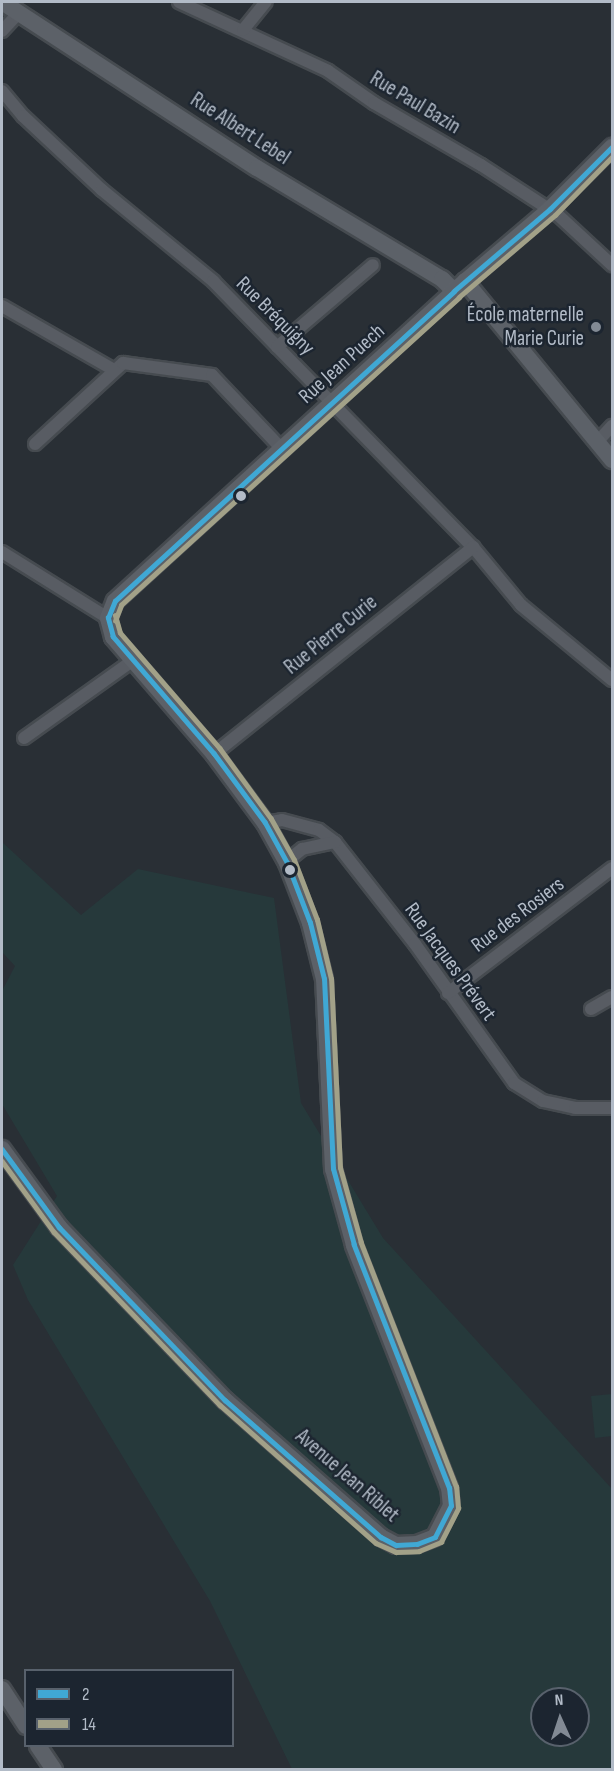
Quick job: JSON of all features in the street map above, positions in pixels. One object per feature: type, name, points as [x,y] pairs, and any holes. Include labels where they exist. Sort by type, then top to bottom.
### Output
[{"type":"street","name":"Rue Albert Lebel","points":[[2,2],[257,168],[442,279],[460,286],[612,459]]},
{"type":"street","name":"Rue Paul Bazin","points":[[179,2],[328,71],[550,209],[612,266]]},
{"type":"street","points":[[243,30],[266,2]]},
{"type":"street","points":[[2,31],[19,13]]},
{"type":"street","name":"Rue Bréquigny","points":[[2,91],[62,153],[141,225],[213,281],[473,547],[521,605],[612,680]]},
{"type":"street","name":"Rue Jean Puech","points":[[108,618],[115,601],[332,402],[364,377],[460,286],[550,209],[612,147]]},
{"type":"street","points":[[278,347],[373,265]]},
{"type":"street","points":[[2,306],[114,370]]},
{"type":"street","points":[[35,444],[123,363],[212,375],[282,449]]},
{"type":"street","points":[[598,441],[612,426]]},
{"type":"street","name":"Rue Pierre Curie","points":[[214,754],[473,547]]},
{"type":"street","points":[[5,559],[108,618]]},
{"type":"street","name":"Avenue Jean Riblet","points":[[2,1149],[59,1227],[225,1400],[381,1537],[396,1545],[417,1545],[435,1537],[451,1506],[448,1488],[341,1208],[333,1169],[324,979],[310,923],[286,861],[265,823],[214,754],[113,637],[108,618]]},
{"type":"street","points":[[24,738],[132,661]]},
{"type":"street","name":"Rue Jacques Prévert","points":[[265,823],[282,820],[319,830],[335,842],[415,944],[514,1083],[543,1101],[574,1108],[612,1108]]},
{"type":"street","points":[[286,861],[302,849],[335,842]]},
{"type":"street","name":"Rue des Rosiers","points":[[448,993],[612,868]]},
{"type":"street","points":[[591,1009],[612,997]]},
{"type":"street","points":[[2,1689],[24,1723]]},
{"type":"street","points":[[39,1747],[54,1770]]},
{"type":"shaded area","points":[[2,842],[81,915],[138,869],[274,898],[301,1103],[383,1238],[612,1489],[612,1769],[292,1769],[210,1601],[28,1300],[13,1265],[57,1196],[2,1104],[2,991],[15,966],[2,952]]},
{"type":"shaded area","points":[[612,1394],[612,1436],[595,1438],[591,1396]]},
{"type":"transit line","name":"2","points":[[108,618],[115,601],[454,291],[550,209],[612,147]]},
{"type":"transit line","name":"14","points":[[115,621],[121,605],[459,297],[555,215],[612,157]]},
{"type":"transit line","name":"14","points":[[2,1161],[54,1232],[220,1405],[376,1543],[396,1552],[419,1551],[441,1542],[458,1508],[456,1487],[361,1243],[340,1168],[331,979],[317,920],[294,860],[271,819],[220,749],[120,633],[115,616]]},
{"type":"transit line","name":"2","points":[[2,1149],[59,1227],[225,1400],[381,1537],[396,1545],[417,1544],[435,1537],[451,1506],[449,1488],[354,1245],[333,1169],[324,979],[310,923],[287,863],[265,823],[214,754],[113,637],[108,618]]},
{"type":"place","name":"École maternelle Marie Curie","points":[[596,327]]}]
